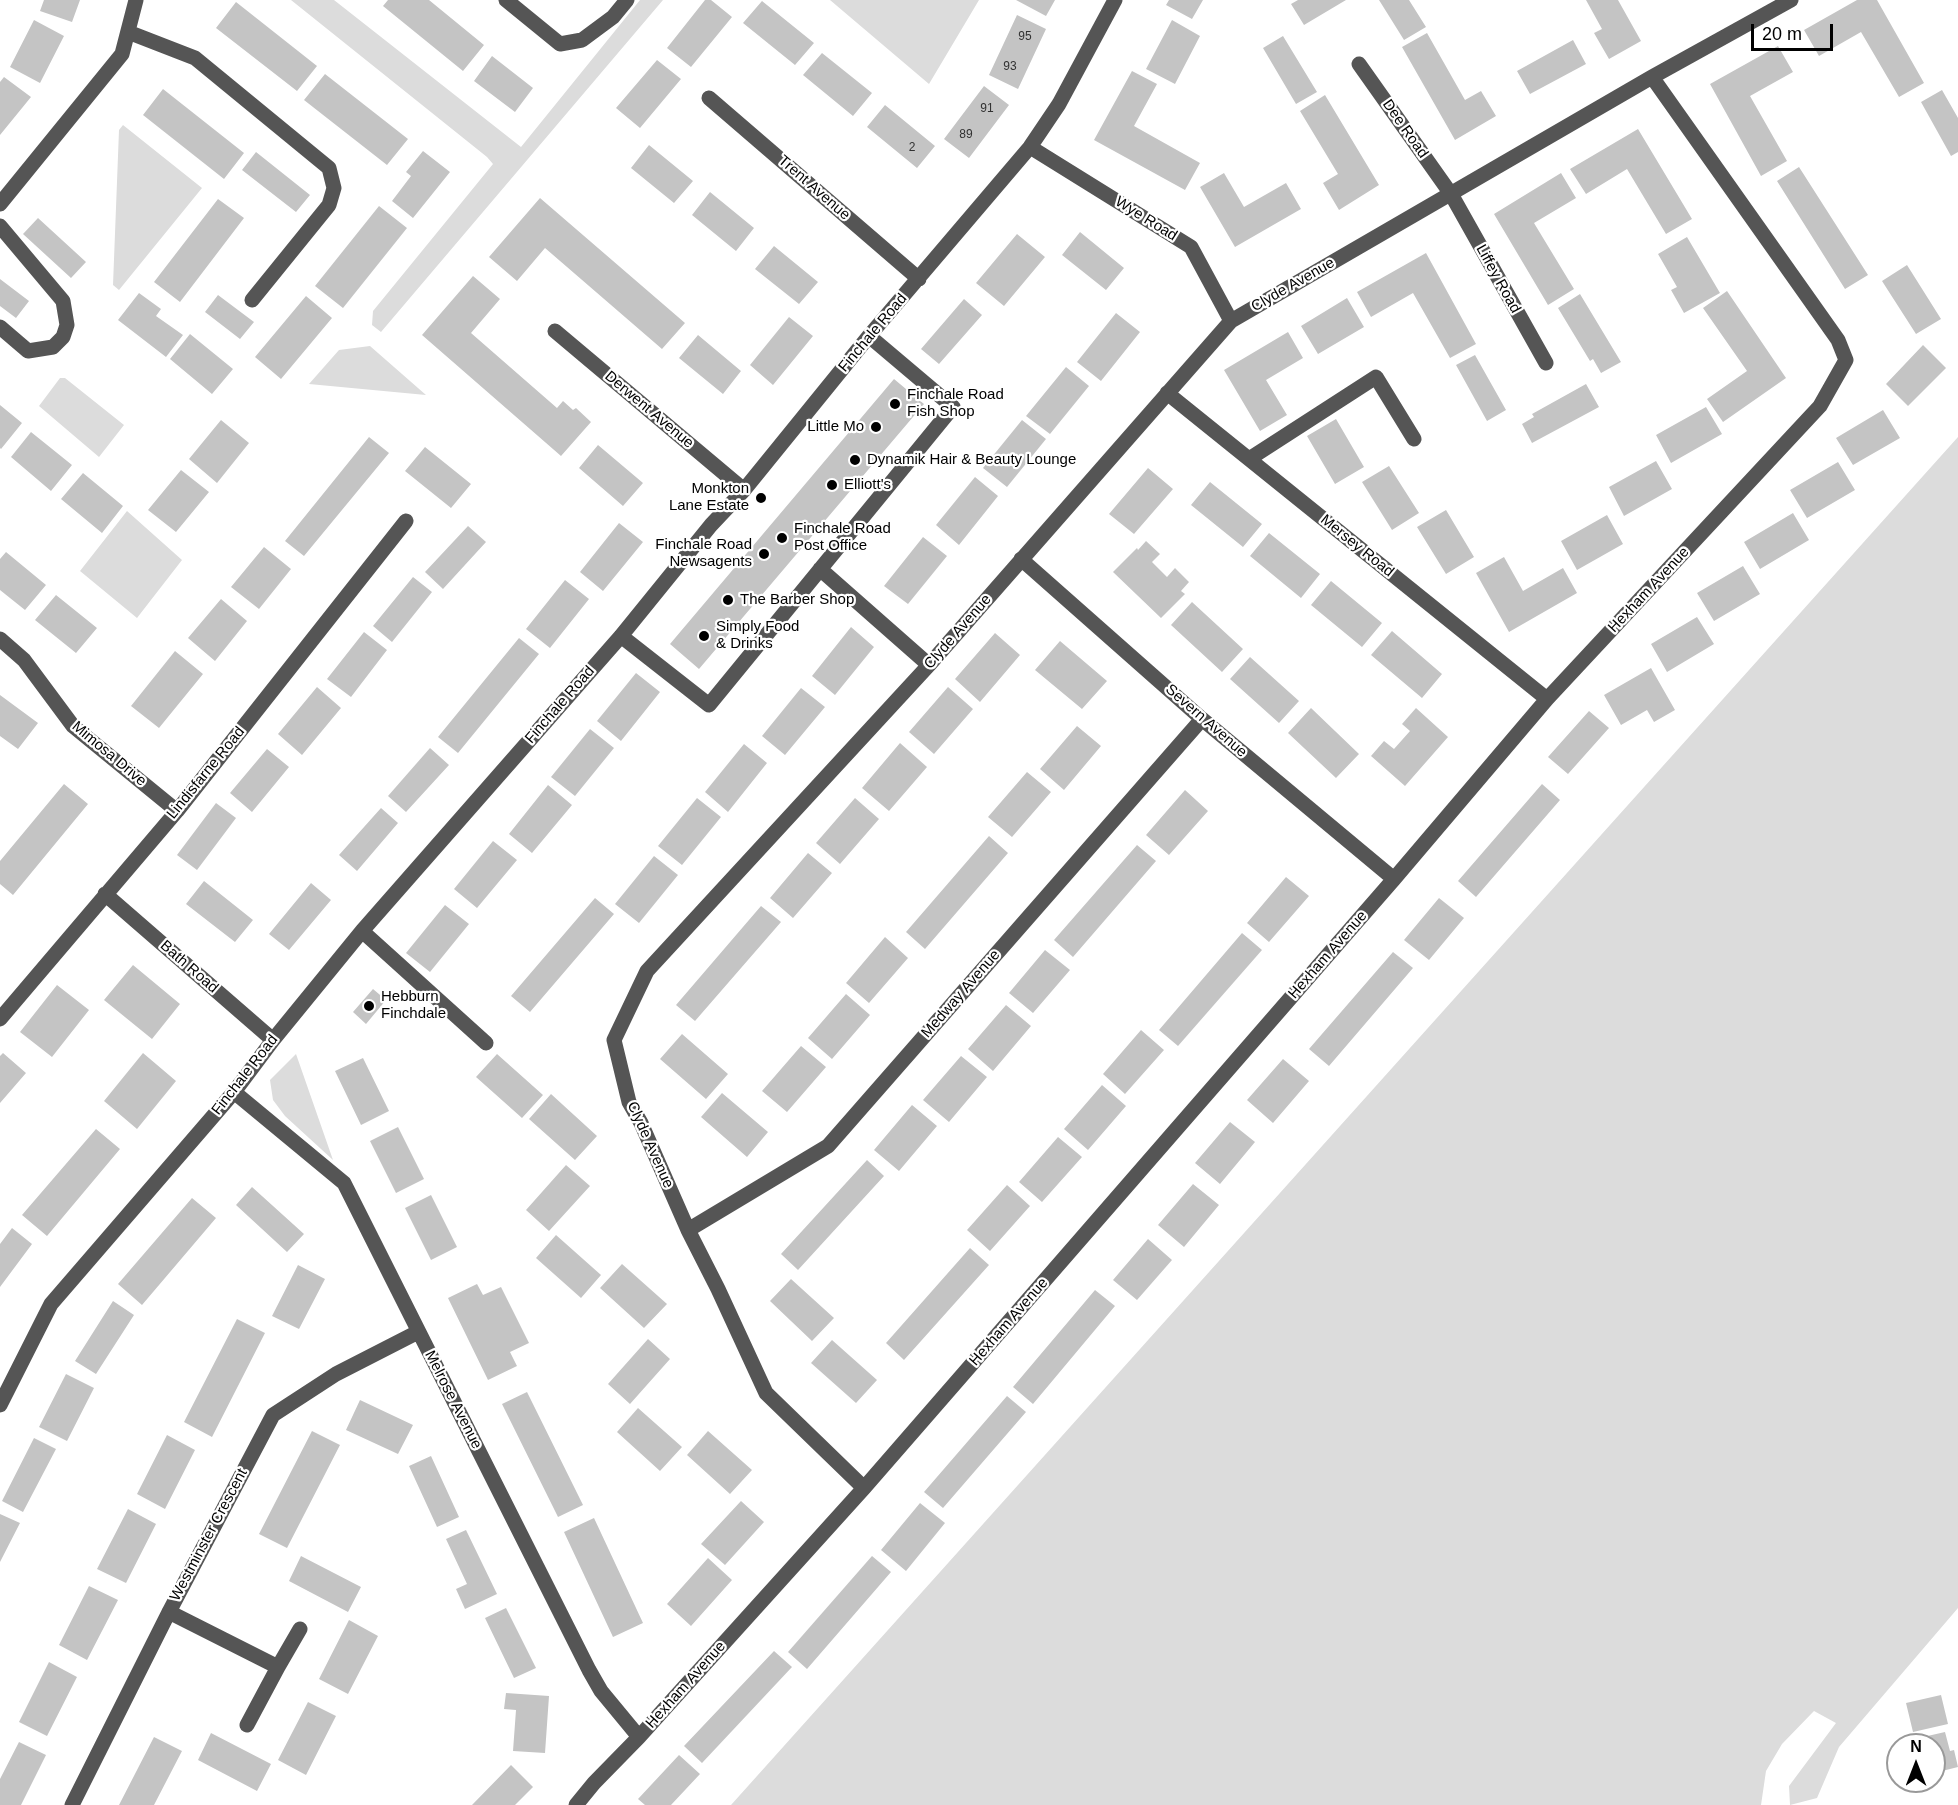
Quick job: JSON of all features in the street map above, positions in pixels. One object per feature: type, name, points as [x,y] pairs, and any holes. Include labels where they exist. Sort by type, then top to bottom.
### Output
[{"type":"street","points":[[0,204],[122,54],[136,0]]},
{"type":"street","points":[[506,0],[560,44],[582,40],[613,17],[627,0]]},
{"type":"street","name":"Finchale Road","points":[[0,1405],[51,1305],[234,1092],[273,1040],[362,931],[621,636],[711,525],[744,490],[869,336],[1029,147],[1059,104],[1115,0]]},
{"type":"street","name":"Clyde Avenue","points":[[864,1488],[766,1393],[688,1230],[641,1123],[629,1102],[614,1040],[647,971],[928,665],[1231,321],[1652,76],[1791,0]]},
{"type":"street","points":[[128,32],[195,58],[329,168],[334,188],[329,205],[252,300]]},
{"type":"street","name":"Dee Road","points":[[1359,64],[1451,194]]},
{"type":"street","name":"Hexham Avenue","points":[[576,1805],[864,1488],[1394,879],[1547,699],[1820,406],[1846,360],[1838,340],[1652,76]]},
{"type":"street","name":"Trent Avenue","points":[[709,98],[919,279]]},
{"type":"street","name":"Wye Road","points":[[1029,147],[1191,247],[1231,321]]},
{"type":"street","name":"Liffey Road","points":[[1451,194],[1545,363]]},
{"type":"street","points":[[0,226],[63,301],[67,325],[63,337],[53,347],[28,351],[0,327]]},
{"type":"street","name":"Derwent Avenue","points":[[555,331],[744,490]]},
{"type":"street","points":[[621,636],[709,705],[953,407],[869,336]]},
{"type":"street","points":[[1249,459],[1376,377],[1414,440]]},
{"type":"street","name":"Mersey Road","points":[[1167,393],[1547,699]]},
{"type":"street","name":"Lindisfarne Road","points":[[0,1019],[177,811],[406,522]]},
{"type":"street","name":"Severn Avenue","points":[[1021,559],[1202,719],[1394,879]]},
{"type":"street","points":[[820,569],[928,665]]},
{"type":"street","name":"Mimosa Drive","points":[[0,639],[24,660],[73,726],[177,811]]},
{"type":"street","name":"Medway Avenue","points":[[688,1230],[828,1146],[1202,719]]},
{"type":"street","name":"Bath Road","points":[[105,894],[273,1040]]},
{"type":"street","points":[[362,931],[486,1043]]},
{"type":"street","name":"Melrose Avenue","points":[[234,1092],[344,1183],[589,1670],[601,1691],[639,1737]]},
{"type":"street","name":"Westminster Crescent","points":[[72,1805],[169,1612],[273,1415],[336,1374],[418,1332]]},
{"type":"street","points":[[169,1612],[278,1667]]},
{"type":"street","points":[[248,1725],[300,1629]]},
{"type":"shaded area","points":[[291,0],[334,0],[521,147],[640,0],[663,0],[381,332],[372,325],[373,311],[493,164]]},
{"type":"shaded area","points":[[830,0],[979,0],[929,84]]},
{"type":"shaded area","points":[[123,125],[202,188],[119,290],[113,285],[119,130]]},
{"type":"shaded area","points":[[370,346],[426,395],[309,384],[339,350]]},
{"type":"shaded area","points":[[60,378],[65,378],[124,425],[99,457],[39,406]]},
{"type":"shaded area","points":[[1958,437],[1958,1608],[1839,1747],[1817,1798],[1790,1805],[1789,1786],[1836,1723],[1814,1711],[1782,1744],[1766,1771],[1761,1805],[731,1805]]},
{"type":"shaded area","points":[[127,511],[182,560],[137,618],[80,571]]},
{"type":"shaded area","points":[[296,1054],[333,1160],[285,1116],[273,1100],[270,1080]]},
{"type":"building","points":[[44,0],[80,0],[72,22],[40,11]]},
{"type":"building","points":[[388,0],[429,0],[484,45],[463,71],[383,6]]},
{"type":"building","points":[[705,0],[711,0],[732,17],[691,67],[667,48]]},
{"type":"building","points":[[1016,0],[1055,0],[1046,16]]},
{"type":"building","points":[[1169,0],[1203,0],[1192,19],[1166,5]]},
{"type":"building","points":[[1298,0],[1346,0],[1304,25],[1291,4]]},
{"type":"building","points":[[1379,0],[1409,0],[1426,27],[1404,40]]},
{"type":"building","points":[[1586,0],[1618,0],[1641,41],[1609,59],[1594,33],[1602,29]]},
{"type":"building","points":[[1857,0],[1877,0],[1924,83],[1899,97],[1861,32],[1819,56],[1804,30]]},
{"type":"building","points":[[762,1],[814,43],[795,65],[743,23]]},
{"type":"building","points":[[236,2],[317,66],[297,91],[216,28]]},
{"type":"building","points":[[1017,15],[1046,29],[1018,89],[989,75]]},
{"type":"building","points":[[34,20],[64,36],[40,83],[10,67]]},
{"type":"building","points":[[1172,20],[1200,36],[1175,84],[1146,69]]},
{"type":"building","points":[[1427,33],[1465,100],[1481,91],[1496,116],[1455,140],[1402,47]]},
{"type":"building","points":[[1283,36],[1317,92],[1296,104],[1263,48]]},
{"type":"building","points":[[1573,40],[1586,64],[1530,94],[1517,71]]},
{"type":"building","points":[[1778,46],[1793,72],[1750,96],[1787,161],[1761,176],[1710,84]]},
{"type":"building","points":[[822,53],[872,93],[853,116],[803,75]]},
{"type":"building","points":[[492,56],[533,88],[515,112],[474,81]]},
{"type":"building","points":[[657,60],[681,79],[640,128],[616,108]]},
{"type":"building","points":[[1132,71],[1157,84],[1134,126],[1200,163],[1185,190],[1094,140]]},
{"type":"building","points":[[325,74],[408,139],[387,165],[304,100]]},
{"type":"building","points":[[4,77],[31,97],[0,135],[0,82]]},
{"type":"building","points":[[984,86],[1009,105],[969,158],[944,139]]},
{"type":"building","points":[[163,89],[244,153],[224,179],[143,115]]},
{"type":"building","points":[[1942,90],[1958,118],[1958,152],[1951,156],[1921,102]]},
{"type":"building","points":[[1325,95],[1379,185],[1339,210],[1323,183],[1338,174],[1300,111]]},
{"type":"building","points":[[885,105],[935,146],[917,168],[867,127]]},
{"type":"building","points":[[1638,129],[1692,219],[1666,234],[1627,169],[1586,194],[1570,169]]},
{"type":"building","points":[[649,145],[693,181],[674,203],[631,168]]},
{"type":"building","points":[[423,151],[450,172],[413,218],[392,201],[411,176],[406,172]]},
{"type":"building","points":[[256,152],[310,195],[296,212],[242,170]]},
{"type":"building","points":[[1799,167],[1868,275],[1845,289],[1777,181]]},
{"type":"building","points":[[1224,173],[1244,207],[1286,183],[1301,209],[1235,247],[1200,187]]},
{"type":"building","points":[[1561,173],[1576,198],[1534,223],[1574,289],[1548,305],[1494,214]]},
{"type":"building","points":[[710,192],[754,228],[736,251],[692,215]]},
{"type":"building","points":[[540,198],[685,323],[662,349],[545,248],[517,281],[489,257]]},
{"type":"building","points":[[218,199],[244,218],[180,302],[154,282]]},
{"type":"building","points":[[379,206],[407,228],[343,308],[315,286]]},
{"type":"building","points":[[38,218],[86,262],[71,278],[23,234]]},
{"type":"building","points":[[1080,232],[1124,268],[1106,290],[1062,255]]},
{"type":"building","points":[[1017,234],[1045,257],[1004,306],[976,283]]},
{"type":"building","points":[[1687,237],[1720,293],[1684,313],[1671,290],[1677,287],[1658,254]]},
{"type":"building","points":[[774,246],[818,282],[799,304],[755,269]]},
{"type":"building","points":[[1426,253],[1476,344],[1450,358],[1413,293],[1371,317],[1357,292]]},
{"type":"building","points":[[1907,265],[1941,319],[1916,334],[1882,281]]},
{"type":"building","points":[[473,276],[500,299],[471,333],[557,408],[563,401],[573,410],[576,408],[591,422],[561,456],[422,335]]},
{"type":"building","points":[[0,279],[29,301],[16,318],[0,306]]},
{"type":"building","points":[[1727,291],[1786,378],[1723,422],[1707,399],[1747,371],[1703,308]]},
{"type":"building","points":[[139,293],[161,309],[156,316],[183,335],[166,357],[118,320]]},
{"type":"building","points":[[1580,294],[1621,362],[1601,373],[1593,359],[1590,361],[1558,308]]},
{"type":"building","points":[[218,295],[254,322],[240,339],[205,312]]},
{"type":"building","points":[[306,296],[332,318],[281,379],[255,357]]},
{"type":"building","points":[[1347,298],[1364,327],[1318,354],[1301,326]]},
{"type":"building","points":[[964,299],[982,315],[939,364],[921,349]]},
{"type":"building","points":[[1116,313],[1140,332],[1101,381],[1077,362]]},
{"type":"building","points":[[789,317],[813,336],[773,385],[750,365]]},
{"type":"building","points":[[1288,332],[1303,358],[1266,380],[1287,415],[1260,431],[1224,370]]},
{"type":"building","points":[[190,334],[233,369],[212,394],[170,359]]},
{"type":"building","points":[[698,335],[741,371],[723,394],[679,358]]},
{"type":"building","points":[[1923,345],[1946,368],[1908,406],[1886,384]]},
{"type":"building","points":[[1475,355],[1506,410],[1487,421],[1456,365]]},
{"type":"building","points":[[1066,367],[1089,386],[1050,434],[1026,416]]},
{"type":"building","points":[[894,379],[924,404],[699,669],[670,644]]},
{"type":"building","points":[[1586,384],[1599,407],[1532,443],[1522,424],[1534,417],[1532,414]]},
{"type":"building","points":[[0,405],[22,423],[1,449],[0,448]]},
{"type":"building","points":[[1706,407],[1722,434],[1671,463],[1656,435]]},
{"type":"building","points":[[1883,410],[1900,438],[1853,465],[1836,438]]},
{"type":"building","points":[[1336,419],[1364,467],[1335,484],[1307,436]]},
{"type":"building","points":[[221,420],[249,443],[217,483],[189,459]]},
{"type":"building","points":[[1022,420],[1046,439],[1007,487],[983,468]]},
{"type":"building","points":[[31,432],[72,465],[51,491],[11,457]]},
{"type":"building","points":[[369,437],[389,453],[304,556],[285,541]]},
{"type":"building","points":[[598,445],[643,483],[623,506],[579,468]]},
{"type":"building","points":[[425,447],[471,484],[451,508],[405,471]]},
{"type":"building","points":[[1656,461],[1672,489],[1624,516],[1609,487]]},
{"type":"building","points":[[1838,462],[1855,490],[1807,518],[1790,490]]},
{"type":"building","points":[[1389,466],[1419,513],[1392,530],[1362,482]]},
{"type":"building","points":[[1148,468],[1173,489],[1134,534],[1109,514]]},
{"type":"building","points":[[181,470],[209,492],[176,532],[148,510]]},
{"type":"building","points":[[83,473],[123,506],[102,533],[61,499]]},
{"type":"building","points":[[975,477],[998,496],[959,545],[936,525]]},
{"type":"building","points":[[1210,482],[1262,524],[1243,547],[1191,505]]},
{"type":"building","points":[[1446,510],[1474,557],[1446,574],[1417,527]]},
{"type":"building","points":[[1793,513],[1809,540],[1760,569],[1744,542]]},
{"type":"building","points":[[1607,515],[1623,544],[1577,570],[1561,541]]},
{"type":"building","points":[[619,523],[643,542],[603,591],[580,572]]},
{"type":"building","points":[[468,526],[486,542],[443,589],[425,572]]},
{"type":"building","points":[[1269,533],[1320,574],[1301,598],[1250,556]]},
{"type":"building","points":[[923,537],[947,556],[908,604],[884,586]]},
{"type":"building","points":[[1146,541],[1160,554],[1152,562],[1167,577],[1175,568],[1189,582],[1181,591],[1185,594],[1161,618],[1113,572]]},
{"type":"building","points":[[264,547],[291,569],[259,609],[231,587]]},
{"type":"building","points":[[6,552],[46,585],[25,610],[0,590],[0,559]]},
{"type":"building","points":[[1504,557],[1523,591],[1563,568],[1577,593],[1509,632],[1476,573]]},
{"type":"building","points":[[1743,566],[1760,594],[1714,621],[1697,593]]},
{"type":"building","points":[[413,577],[432,592],[392,642],[373,626]]},
{"type":"building","points":[[565,580],[589,599],[550,648],[526,629]]},
{"type":"building","points":[[1331,581],[1382,623],[1362,647],[1311,605]]},
{"type":"building","points":[[56,595],[97,628],[76,653],[35,620]]},
{"type":"building","points":[[221,599],[247,621],[215,661],[188,638]]},
{"type":"building","points":[[1192,602],[1243,649],[1222,672],[1171,625]]},
{"type":"building","points":[[1697,617],[1714,644],[1667,672],[1651,644]]},
{"type":"building","points":[[851,627],[874,647],[835,695],[812,676]]},
{"type":"building","points":[[1392,631],[1442,674],[1422,698],[1371,655]]},
{"type":"building","points":[[364,632],[387,650],[351,697],[327,679]]},
{"type":"building","points":[[995,633],[1020,655],[980,702],[955,679]]},
{"type":"building","points":[[519,638],[539,654],[458,753],[438,737]]},
{"type":"building","points":[[1060,641],[1107,681],[1082,709],[1035,670]]},
{"type":"building","points":[[175,651],[203,674],[159,728],[131,706]]},
{"type":"building","points":[[1250,657],[1299,701],[1279,723],[1230,679]]},
{"type":"building","points":[[1651,668],[1675,710],[1654,722],[1647,710],[1621,725],[1604,695]]},
{"type":"building","points":[[636,673],[660,692],[621,741],[597,721]]},
{"type":"building","points":[[317,687],[341,708],[302,755],[278,734]]},
{"type":"building","points":[[948,687],[973,709],[934,754],[909,732]]},
{"type":"building","points":[[801,688],[825,707],[785,755],[762,736]]},
{"type":"building","points":[[0,695],[38,723],[18,749],[0,736]]},
{"type":"building","points":[[1311,708],[1359,754],[1336,778],[1288,733]]},
{"type":"building","points":[[1416,708],[1448,737],[1405,786],[1371,756],[1384,741],[1394,749],[1410,731],[1402,724]]},
{"type":"building","points":[[1589,711],[1609,728],[1568,774],[1548,757]]},
{"type":"building","points":[[1077,726],[1101,746],[1064,790],[1040,769]]},
{"type":"building","points":[[590,729],[614,748],[575,796],[551,777]]},
{"type":"building","points":[[900,743],[927,767],[889,811],[862,788]]},
{"type":"building","points":[[744,744],[767,763],[728,812],[705,792]]},
{"type":"building","points":[[430,748],[449,765],[406,812],[388,796]]},
{"type":"building","points":[[267,749],[289,767],[252,812],[230,793]]},
{"type":"building","points":[[1027,772],[1051,792],[1012,837],[988,817]]},
{"type":"building","points":[[64,784],[88,804],[13,895],[0,884],[0,861]]},
{"type":"building","points":[[1542,784],[1560,800],[1476,897],[1458,881]]},
{"type":"building","points":[[548,785],[572,805],[532,853],[509,834]]},
{"type":"building","points":[[1185,790],[1208,811],[1169,855],[1146,835]]},
{"type":"building","points":[[697,798],[721,817],[682,865],[658,846]]},
{"type":"building","points":[[855,798],[879,819],[840,864],[816,843]]},
{"type":"building","points":[[216,803],[236,818],[197,870],[177,855]]},
{"type":"building","points":[[381,808],[398,823],[357,871],[339,855]]},
{"type":"building","points":[[989,836],[1008,853],[925,949],[906,932]]},
{"type":"building","points":[[493,841],[517,860],[477,908],[454,889]]},
{"type":"building","points":[[1137,845],[1156,861],[1073,957],[1054,940]]},
{"type":"building","points":[[808,853],[832,873],[793,918],[770,898]]},
{"type":"building","points":[[654,856],[678,875],[639,923],[615,904]]},
{"type":"building","points":[[1286,877],[1309,896],[1269,942],[1247,923]]},
{"type":"building","points":[[204,881],[253,920],[235,942],[186,904]]},
{"type":"building","points":[[311,883],[331,900],[289,950],[269,934]]},
{"type":"building","points":[[595,898],[614,914],[530,1012],[511,996]]},
{"type":"building","points":[[1439,898],[1464,918],[1429,960],[1404,940]]},
{"type":"building","points":[[445,905],[469,924],[430,972],[406,953]]},
{"type":"building","points":[[761,906],[781,922],[695,1021],[676,1005]]},
{"type":"building","points":[[1242,933],[1262,950],[1178,1046],[1159,1030]]},
{"type":"building","points":[[885,937],[908,958],[869,1003],[846,983]]},
{"type":"building","points":[[1045,950],[1070,970],[1033,1013],[1009,993]]},
{"type":"building","points":[[1393,952],[1413,968],[1329,1066],[1309,1049]]},
{"type":"building","points":[[133,965],[180,1004],[152,1039],[104,1000]]},
{"type":"building","points":[[57,985],[89,1010],[52,1057],[20,1032]]},
{"type":"building","name":"Hebburn Finchdale","points":[[373,989],[386,1000],[366,1024],[353,1012]]},
{"type":"building","points":[[846,994],[870,1015],[832,1059],[808,1038]]},
{"type":"building","points":[[1006,1005],[1031,1026],[993,1071],[968,1049]]},
{"type":"building","points":[[1141,1030],[1164,1050],[1125,1094],[1103,1074]]},
{"type":"building","points":[[682,1034],[728,1074],[706,1099],[660,1059]]},
{"type":"building","points":[[801,1046],[826,1067],[787,1112],[762,1091]]},
{"type":"building","points":[[3,1053],[26,1073],[0,1103],[0,1056]]},
{"type":"building","points":[[143,1053],[176,1081],[137,1129],[104,1101]]},
{"type":"building","points":[[497,1054],[543,1095],[522,1118],[476,1077]]},
{"type":"building","points":[[961,1056],[987,1077],[949,1122],[923,1100]]},
{"type":"building","points":[[363,1058],[389,1111],[361,1125],[335,1071]]},
{"type":"building","points":[[1283,1059],[1309,1081],[1273,1123],[1247,1100]]},
{"type":"building","points":[[1102,1085],[1126,1106],[1088,1150],[1064,1129]]},
{"type":"building","points":[[722,1093],[768,1132],[747,1157],[701,1117]]},
{"type":"building","points":[[551,1094],[597,1136],[575,1160],[529,1119]]},
{"type":"building","points":[[912,1105],[937,1126],[899,1171],[874,1150]]},
{"type":"building","points":[[1230,1122],[1255,1142],[1220,1184],[1195,1163]]},
{"type":"building","points":[[398,1127],[424,1179],[396,1193],[370,1141]]},
{"type":"building","points":[[96,1129],[120,1149],[47,1236],[22,1215]]},
{"type":"building","points":[[1058,1137],[1082,1157],[1042,1202],[1019,1182]]},
{"type":"building","points":[[867,1160],[884,1176],[798,1270],[781,1254]]},
{"type":"building","points":[[566,1165],[590,1186],[549,1231],[526,1210]]},
{"type":"building","points":[[1193,1184],[1219,1205],[1184,1247],[1158,1225]]},
{"type":"building","points":[[1007,1185],[1030,1206],[990,1251],[967,1230]]},
{"type":"building","points":[[252,1187],[304,1234],[287,1252],[236,1205]]},
{"type":"building","points":[[431,1195],[457,1247],[431,1260],[405,1208]]},
{"type":"building","points":[[192,1198],[216,1218],[142,1305],[118,1284]]},
{"type":"building","points":[[12,1228],[32,1244],[0,1287],[0,1244]]},
{"type":"building","points":[[556,1235],[601,1275],[581,1298],[536,1258]]},
{"type":"building","points":[[1148,1239],[1172,1260],[1137,1300],[1113,1280]]},
{"type":"building","points":[[970,1248],[989,1265],[904,1360],[886,1343]]},
{"type":"building","points":[[622,1264],[667,1304],[644,1328],[600,1288]]},
{"type":"building","points":[[298,1265],[325,1279],[299,1329],[272,1316]]},
{"type":"building","points":[[791,1279],[834,1318],[812,1341],[770,1301]]},
{"type":"building","points":[[477,1284],[483,1295],[501,1287],[529,1343],[510,1352],[517,1366],[488,1380],[448,1298]]},
{"type":"building","points":[[1095,1290],[1115,1306],[1033,1404],[1013,1387]]},
{"type":"building","points":[[113,1301],[134,1315],[96,1374],[75,1361]]},
{"type":"building","points":[[237,1319],[265,1333],[212,1437],[184,1422]]},
{"type":"building","points":[[648,1339],[670,1359],[630,1404],[608,1384]]},
{"type":"building","points":[[832,1340],[877,1380],[856,1403],[811,1363]]},
{"type":"building","points":[[66,1374],[94,1388],[67,1441],[39,1427]]},
{"type":"building","points":[[527,1392],[583,1505],[558,1517],[502,1404]]},
{"type":"building","points":[[1007,1396],[1026,1412],[943,1508],[924,1492]]},
{"type":"building","points":[[360,1400],[413,1425],[398,1454],[346,1430]]},
{"type":"building","points":[[638,1408],[682,1447],[660,1471],[617,1432]]},
{"type":"building","points":[[312,1431],[340,1445],[287,1548],[259,1534]]},
{"type":"building","points":[[708,1431],[752,1470],[730,1494],[687,1455]]},
{"type":"building","points":[[167,1435],[195,1450],[165,1509],[137,1494]]},
{"type":"building","points":[[34,1438],[56,1449],[23,1512],[2,1501]]},
{"type":"building","points":[[431,1456],[459,1517],[437,1527],[409,1466]]},
{"type":"building","points":[[741,1501],[764,1522],[725,1565],[701,1544]]},
{"type":"building","points":[[920,1503],[945,1523],[906,1571],[881,1550]]},
{"type":"building","points":[[128,1509],[156,1524],[126,1583],[97,1569]]},
{"type":"building","points":[[0,1514],[20,1523],[0,1562]]},
{"type":"building","points":[[594,1518],[643,1623],[613,1637],[564,1532]]},
{"type":"building","points":[[466,1530],[497,1594],[465,1609],[456,1589],[467,1584],[446,1539]]},
{"type":"building","points":[[301,1556],[361,1587],[348,1612],[289,1581]]},
{"type":"building","points":[[872,1556],[891,1572],[807,1669],[788,1652]]},
{"type":"building","points":[[708,1558],[732,1580],[691,1626],[667,1604]]},
{"type":"building","points":[[89,1586],[118,1600],[87,1660],[59,1645]]},
{"type":"building","points":[[506,1608],[536,1668],[514,1678],[485,1618]]},
{"type":"building","points":[[349,1620],[378,1636],[348,1694],[319,1679]]},
{"type":"building","points":[[774,1651],[792,1667],[702,1763],[684,1746]]},
{"type":"building","points":[[49,1662],[77,1677],[47,1736],[19,1722]]},
{"type":"building","points":[[506,1693],[549,1696],[545,1753],[513,1751],[516,1710],[504,1709]]},
{"type":"building","points":[[1941,1695],[1948,1724],[1913,1732],[1906,1703]]},
{"type":"building","points":[[308,1702],[336,1716],[306,1775],[278,1760]]},
{"type":"building","points":[[211,1733],[271,1764],[257,1791],[198,1760]]},
{"type":"building","points":[[1946,1736],[1950,1751],[1954,1750],[1958,1767],[1946,1770]]},
{"type":"building","points":[[154,1737],[182,1751],[154,1805],[119,1805]]},
{"type":"building","points":[[19,1742],[46,1755],[21,1805],[0,1805],[0,1779]]},
{"type":"building","points":[[679,1755],[700,1774],[671,1805],[645,1805],[638,1799]]},
{"type":"building","points":[[511,1765],[533,1787],[515,1805],[472,1805]]},
{"type":"place","name":"Finchale Road Fish Shop","points":[[895,404]]},
{"type":"place","name":"Little Mo","points":[[876,427]]},
{"type":"place","name":"Dynamik Hair & Beauty Lounge","points":[[855,460]]},
{"type":"place","name":"Elliott's","points":[[832,485]]},
{"type":"place","name":"Monkton Lane Estate","points":[[761,498]]},
{"type":"place","name":"Finchale Road Post Office","points":[[782,538]]},
{"type":"place","name":"Finchale Road Newsagents","points":[[764,554]]},
{"type":"place","name":"The Barber Shop","points":[[728,600]]},
{"type":"place","name":"Simply Food & Drinks","points":[[704,636]]},
{"type":"place","name":"Hebburn Finchdale","points":[[369,1006]]}]
